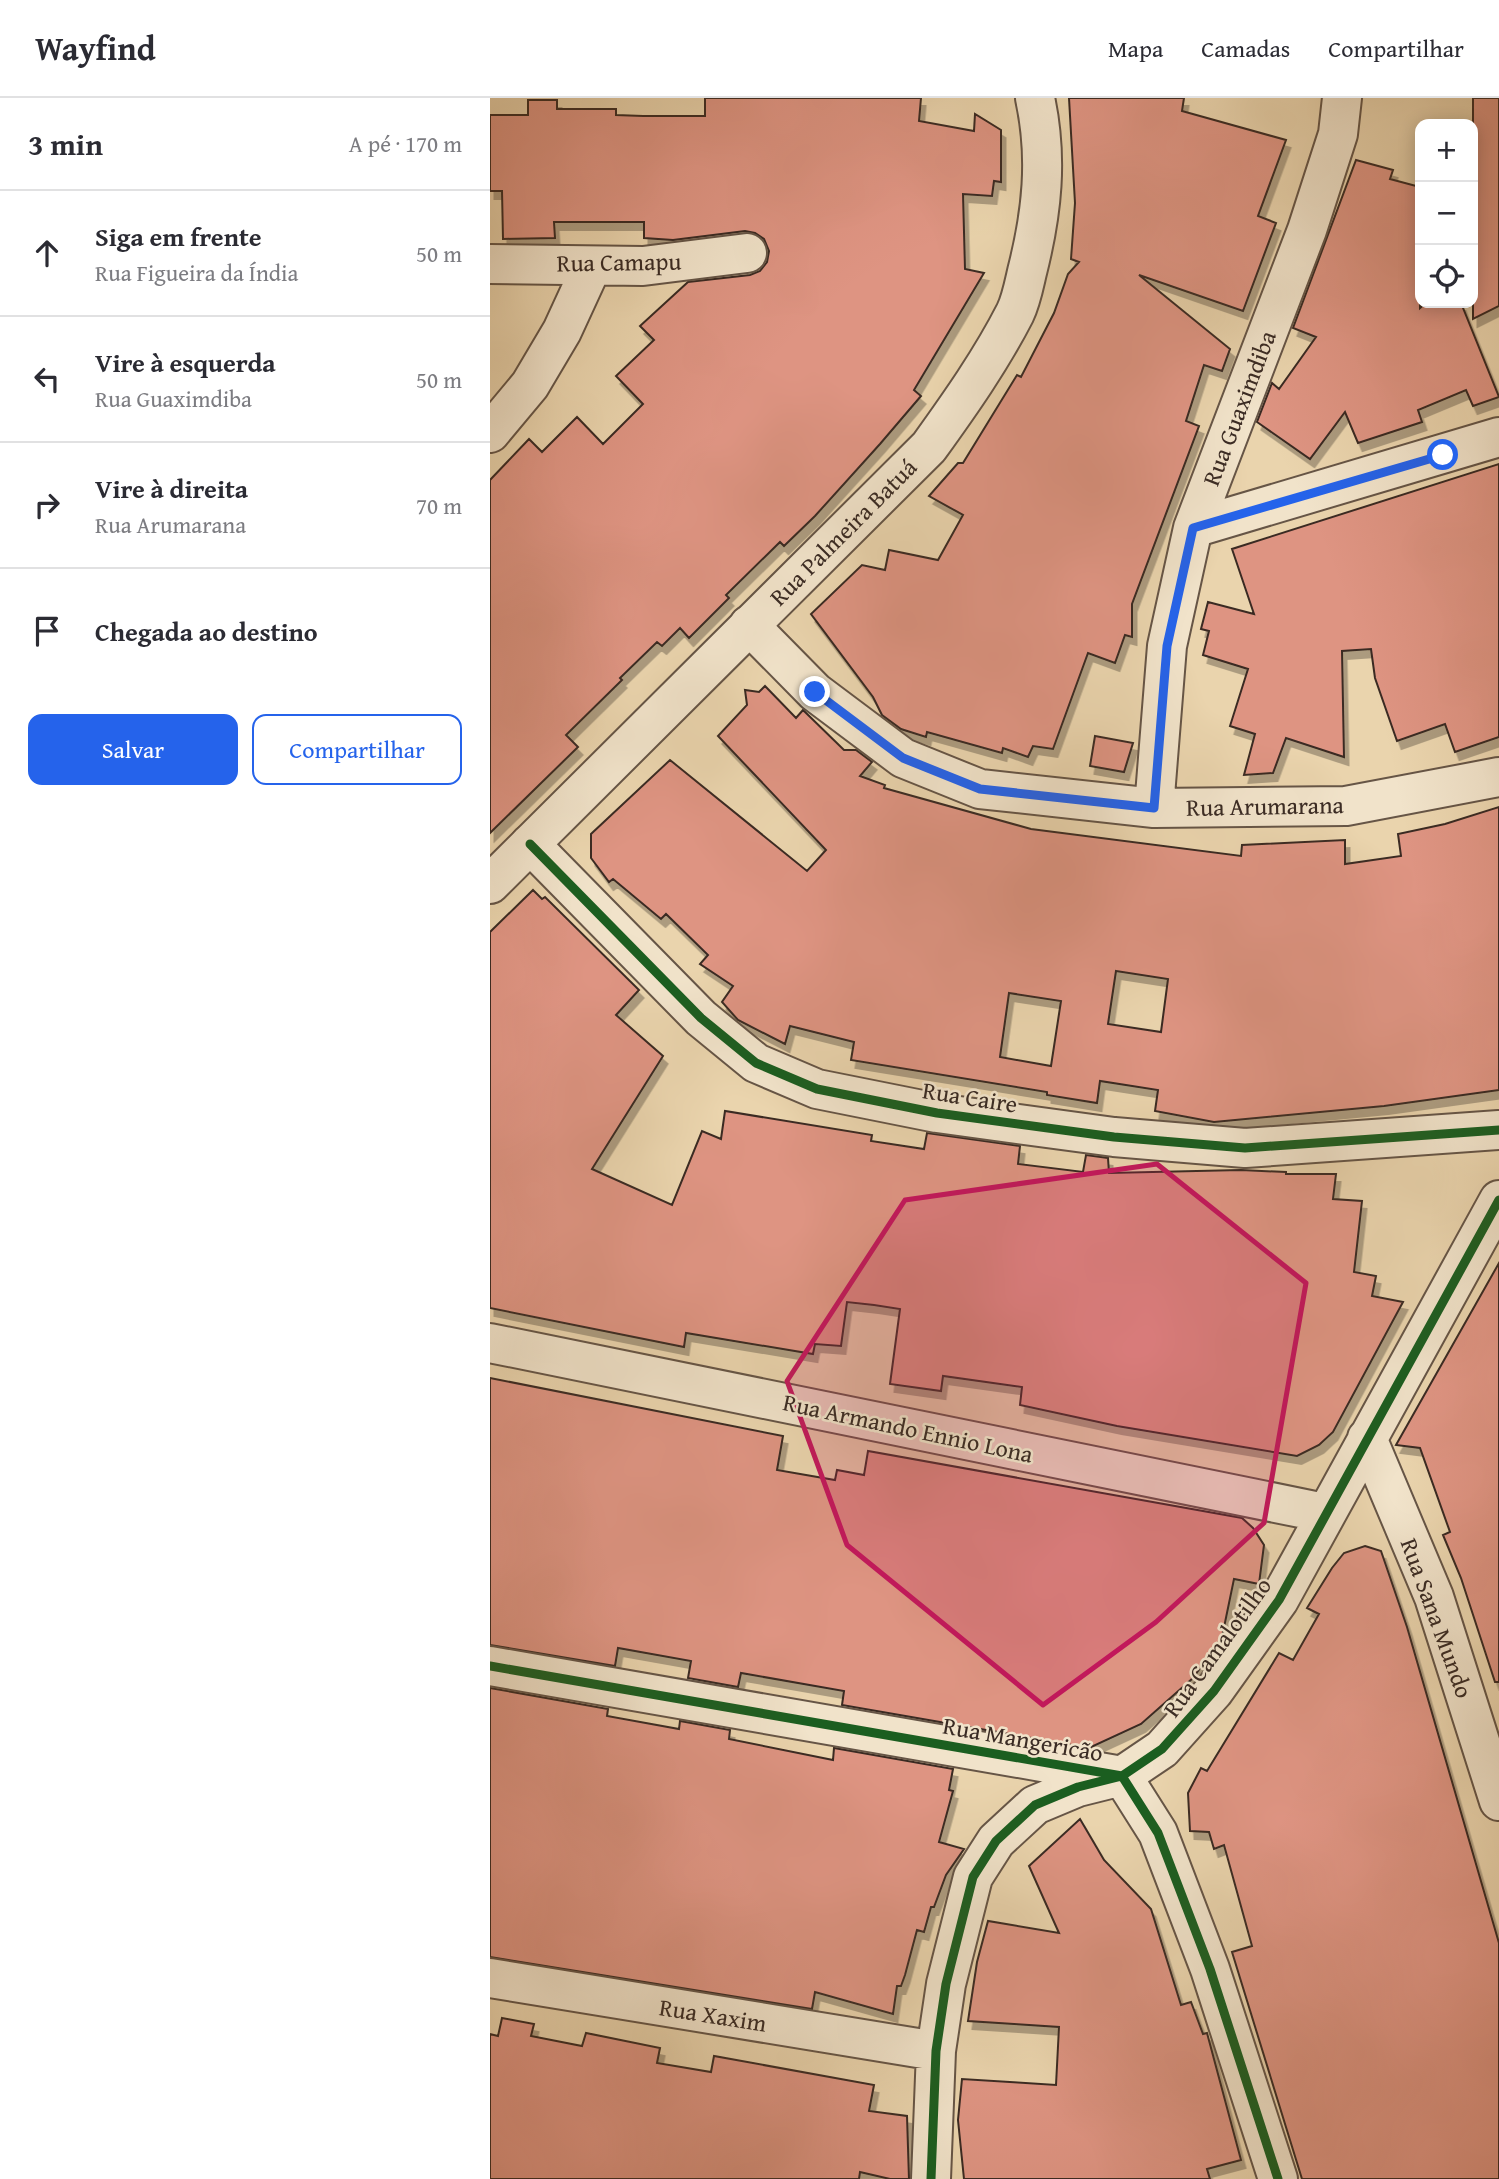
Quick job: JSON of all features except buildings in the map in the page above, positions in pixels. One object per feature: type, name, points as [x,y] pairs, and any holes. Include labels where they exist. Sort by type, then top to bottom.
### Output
[{"type":"street","name":"Rua Guaximdiba","points":[[1154,808],[1167,646],[1193,528],[1307,230],[1338,134],[1342,98]]},
{"type":"street","name":"Rua Palmeira Batuá","points":[[490,884],[929,447],[965,398],[1017,310],[1038,227],[1043,184],[1043,134],[1035,99]]},
{"type":"street","name":"Rua Camapu","points":[[490,264],[591,268],[643,266],[747,253]]},
{"type":"street","points":[[490,432],[530,385],[562,331],[591,268]]},
{"type":"street","points":[[1193,528],[1499,437]]},
{"type":"street","name":"Rua Arumarana","points":[[749,625],[815,692],[903,758],[980,789],[1154,808],[1346,806],[1499,777]]},
{"type":"street","name":"Rua Caire","points":[[530,844],[701,1018],[756,1063],[817,1089],[951,1115],[1114,1137],[1245,1149],[1499,1130]]},
{"type":"street","name":"Rua Camalotilho","points":[[931,2179],[936,2051],[946,1984],[973,1877],[996,1841],[1035,1805],[1078,1787],[1122,1776],[1162,1749],[1207,1700],[1279,1600],[1499,1200]]},
{"type":"street","name":"Rua Armando Ennio Lona","points":[[490,1343],[1325,1513]]},
{"type":"street","name":"Rua Sana Mundo","points":[[1367,1438],[1434,1597],[1499,1801]]},
{"type":"street","name":"Rua Mangericão","points":[[490,1666],[1122,1776],[1158,1833],[1201,1944],[1278,2179]]},
{"type":"street","name":"Rua Xaxim","points":[[490,1978],[936,2051]]},
{"type":"highlighted area","points":[[1157,1164],[1306,1283],[1264,1523],[1156,1622],[1043,1705],[847,1545],[787,1381],[905,1200]]},
{"type":"cycle path","points":[[530,844],[701,1018],[756,1063],[817,1089],[937,1113],[1114,1137],[1245,1148],[1499,1130]]},
{"type":"cycle path","points":[[931,2179],[936,2051],[946,1984],[973,1877],[996,1841],[1035,1805],[1078,1787],[1122,1776],[1162,1749],[1214,1691],[1279,1600],[1499,1200]]},
{"type":"cycle path","points":[[490,1666],[1122,1776],[1158,1833],[1210,1969],[1278,2179]]},
{"type":"route","points":[[815,692],[903,758],[980,789],[1050,799],[1154,808],[1167,646],[1193,528],[1443,455]]}]
